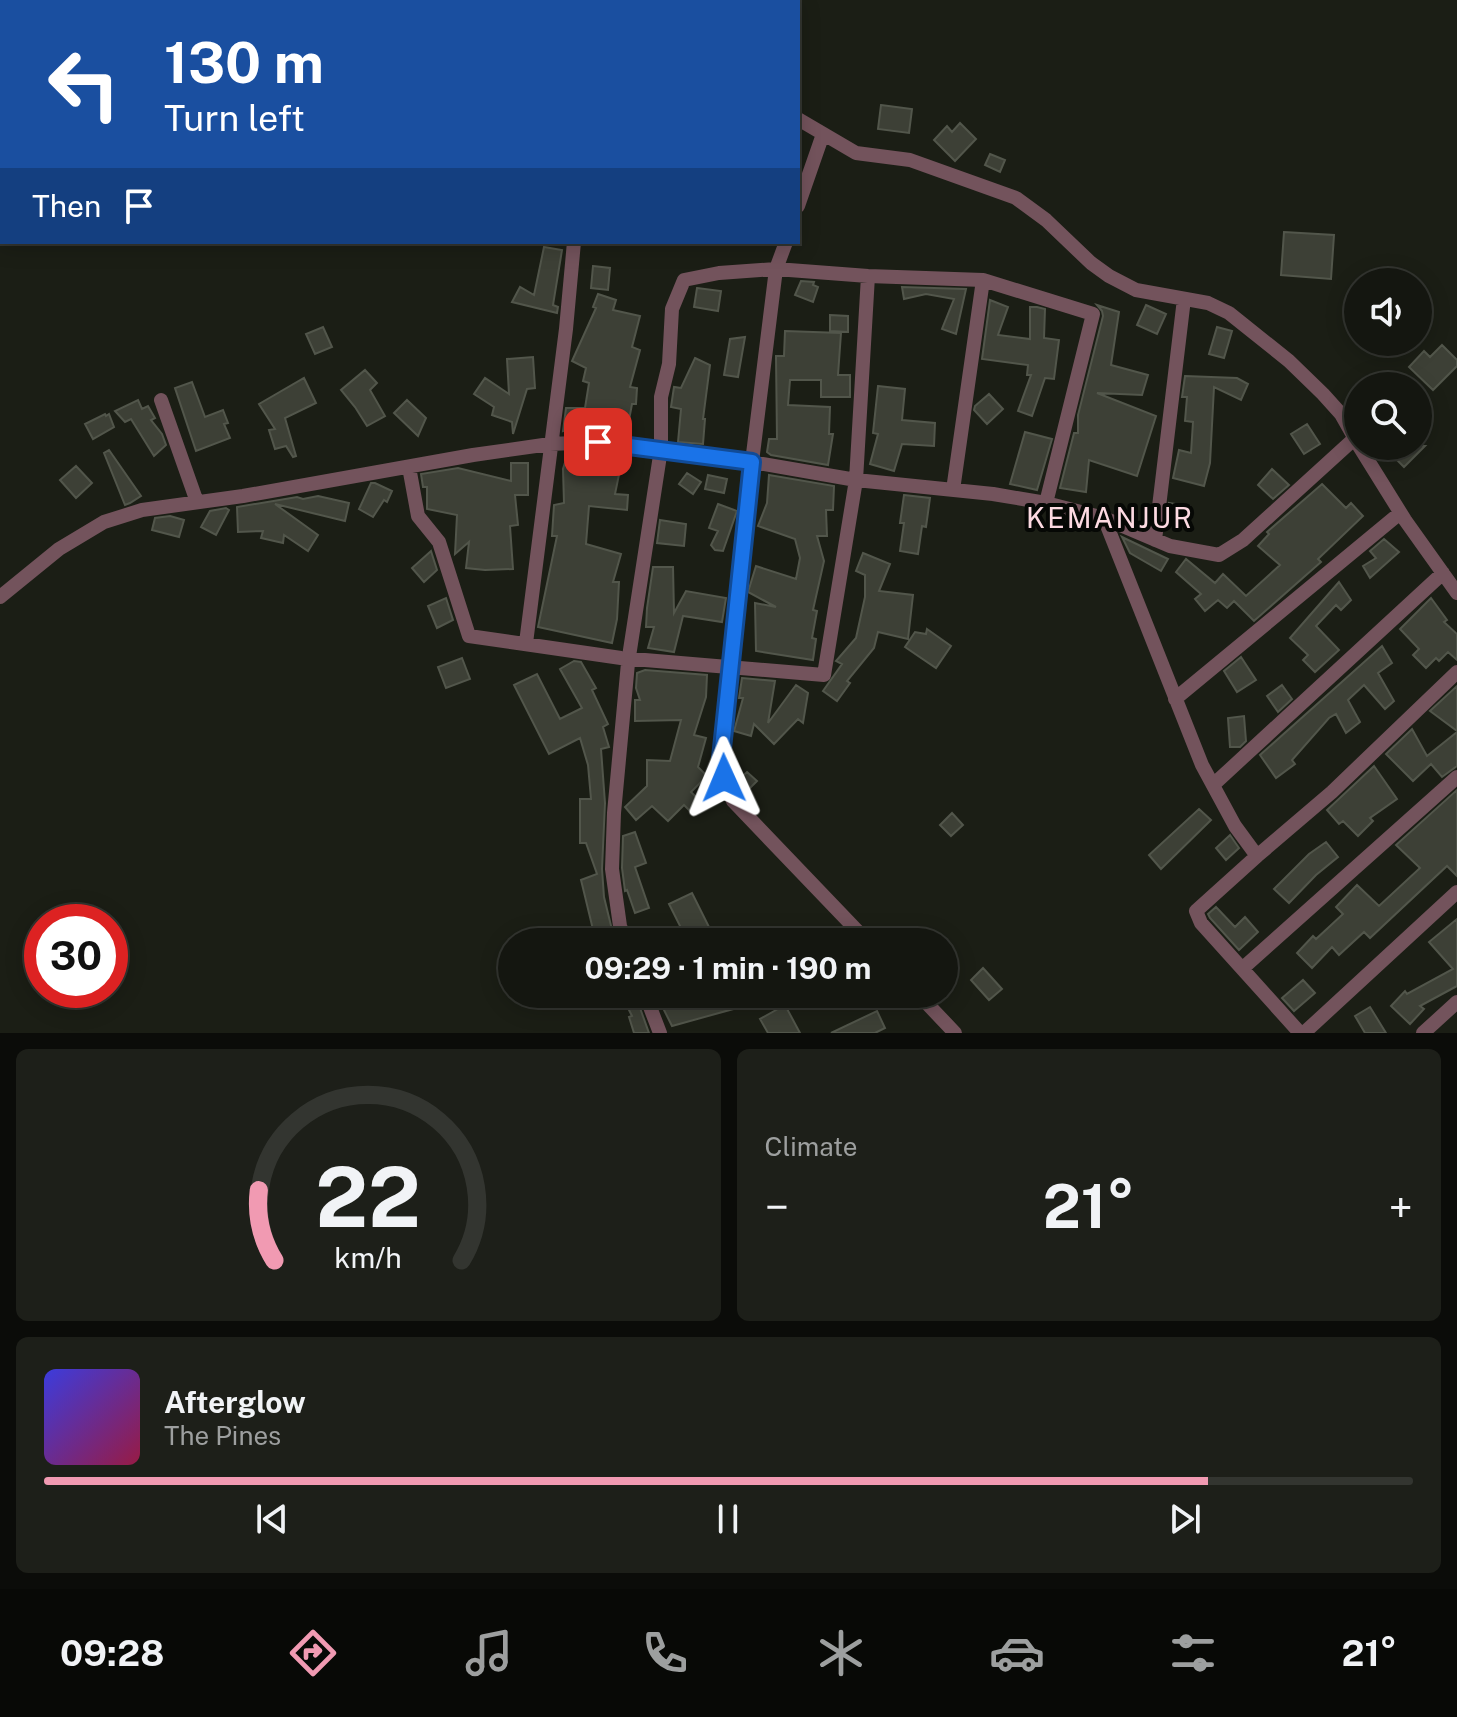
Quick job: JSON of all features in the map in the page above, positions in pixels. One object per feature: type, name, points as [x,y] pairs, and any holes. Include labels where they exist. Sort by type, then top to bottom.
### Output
[{"type":"street","points":[[800,120],[856,153],[910,160],[1016,198],[1046,220],[1109,276],[1136,290],[1208,303],[1229,313],[1289,361],[1344,419]]},
{"type":"street","points":[[800,200],[823,134]]},
{"type":"street","points":[[526,643],[574,244]]},
{"type":"street","points":[[785,244],[776,269],[721,758],[724,778],[733,801],[855,928]]},
{"type":"street","points":[[621,928],[612,869],[629,659],[661,449],[661,397],[669,364],[672,309],[684,280],[719,273],[776,269],[983,280],[1093,314],[1046,503]]},
{"type":"street","points":[[409,467],[418,516],[439,542],[469,636],[629,659],[824,675],[856,480],[868,276]]},
{"type":"street","points":[[953,490],[983,280]]},
{"type":"street","points":[[1155,540],[1184,299]]},
{"type":"street","points":[[161,400],[197,502]]},
{"type":"street","points":[[0,597],[59,549],[104,522],[142,510],[550,444],[598,442],[661,449],[856,480],[1046,503],[1104,518],[1155,540],[1209,555],[1230,550],[1344,454]]},
{"type":"street","points":[[1367,460],[1400,513],[1457,593]]},
{"type":"street","points":[[1175,699],[1400,513]]},
{"type":"street","points":[[1104,518],[1175,699],[1213,785],[1235,826],[1257,856]]},
{"type":"street","points":[[1213,785],[1443,573]]},
{"type":"street","points":[[1457,672],[1332,792],[1196,911],[1201,923],[1302,1033],[1457,892]]},
{"type":"street","points":[[1243,968],[1457,777]]},
{"type":"street","points":[[1423,1033],[1457,1002]]},
{"type":"street","points":[[650,1008],[660,1033]]},
{"type":"street","points":[[931,1008],[955,1033]]},
{"type":"building","points":[[881,105],[912,109],[909,133],[878,129]]},
{"type":"building","points":[[960,123],[976,139],[955,161],[934,140],[947,126],[952,132]]},
{"type":"building","points":[[990,154],[1005,160],[1000,172],[985,165]]},
{"type":"building","points":[[1284,232],[1334,235],[1331,279],[1281,275]]},
{"type":"building","points":[[544,247],[562,250],[553,305],[558,307],[557,313],[512,302],[520,287],[534,295]]},
{"type":"building","points":[[593,266],[610,268],[608,290],[591,288]]},
{"type":"building","points":[[801,281],[814,282],[813,285],[818,287],[813,302],[795,295]]},
{"type":"building","points":[[902,287],[966,289],[956,334],[942,329],[954,299],[926,294],[904,299]]},
{"type":"building","points":[[697,288],[721,291],[718,311],[694,307]]},
{"type":"building","points":[[598,294],[616,300],[613,310],[640,316],[632,347],[640,350],[630,387],[637,388],[636,404],[632,404],[626,436],[608,433],[609,429],[576,430],[577,427],[563,431],[566,408],[585,408],[589,383],[583,381],[586,368],[572,361],[596,308],[593,307]]},
{"type":"building","points":[[990,300],[1008,307],[998,335],[1030,339],[1030,307],[1037,307],[1045,309],[1044,338],[1059,340],[1054,379],[1045,378],[1032,416],[1018,411],[1031,375],[1027,375],[1028,365],[982,359]]},
{"type":"building","points":[[1097,305],[1119,312],[1111,365],[1148,375],[1142,395],[1097,393],[1156,416],[1137,476],[1089,460],[1086,492],[1060,488],[1074,433],[1078,433],[1078,415],[1103,316]]},
{"type":"building","points":[[1146,305],[1166,314],[1157,334],[1137,325]]},
{"type":"building","points":[[830,315],[848,316],[848,332],[830,331]]},
{"type":"building","points":[[323,327],[332,347],[315,354],[306,334]]},
{"type":"building","points":[[1217,327],[1232,331],[1224,358],[1209,354]]},
{"type":"building","points":[[785,331],[841,333],[838,375],[850,375],[850,397],[821,397],[821,380],[790,380],[788,405],[830,407],[829,434],[833,434],[828,465],[767,452],[769,439],[777,439],[776,356],[784,356]]},
{"type":"building","points":[[745,337],[738,377],[724,375],[730,339]]},
{"type":"building","points":[[1442,345],[1457,360],[1457,366],[1433,390],[1432,372],[1414,372],[1409,367],[1419,356],[1432,355]]},
{"type":"building","points":[[533,357],[535,388],[527,389],[513,434],[512,422],[492,415],[494,407],[474,394],[485,378],[509,394],[507,359]]},
{"type":"building","points":[[695,358],[710,365],[703,444],[678,442],[681,409],[671,407],[674,387],[681,388]]},
{"type":"building","points":[[365,370],[377,383],[370,390],[385,416],[367,426],[341,390]]},
{"type":"building","points":[[1185,376],[1237,378],[1248,384],[1241,400],[1214,387],[1210,463],[1204,486],[1173,478],[1179,450],[1191,453],[1193,422],[1185,421],[1187,397],[1182,397]]},
{"type":"building","points":[[304,378],[316,403],[285,418],[296,456],[293,457],[286,446],[275,449],[269,430],[275,429],[259,404]]},
{"type":"building","points":[[192,382],[205,417],[223,410],[228,423],[224,424],[230,438],[196,451],[175,388]]},
{"type":"building","points":[[878,386],[905,389],[902,420],[935,423],[934,446],[902,444],[894,471],[870,464],[878,434],[873,433]]},
{"type":"building","points":[[989,394],[1003,409],[987,424],[974,410]]},
{"type":"building","points":[[138,400],[142,409],[148,406],[155,418],[151,420],[166,445],[154,456],[131,419],[125,422],[115,411]]},
{"type":"building","points":[[407,400],[426,418],[418,436],[394,413]]},
{"type":"building","points":[[109,414],[114,427],[93,439],[85,424]]},
{"type":"building","points":[[1307,424],[1320,444],[1304,454],[1291,434]]},
{"type":"building","points":[[1025,432],[1052,439],[1037,490],[1010,484]]},
{"type":"building","points":[[109,450],[141,496],[125,505],[104,453]]},
{"type":"building","points":[[568,453],[582,453],[603,460],[605,453],[623,455],[615,494],[628,495],[627,510],[589,506],[586,544],[621,554],[613,582],[619,582],[612,643],[538,627],[557,536],[552,536],[554,505],[564,503],[563,469]]},
{"type":"building","points":[[1397,460],[1411,460],[1404,467]]},
{"type":"building","points":[[511,463],[528,463],[528,495],[515,495],[518,525],[510,526],[513,569],[466,568],[469,542],[455,554],[457,515],[427,509],[427,487],[423,487],[421,474],[458,468],[511,481]]},
{"type":"building","points":[[76,466],[92,483],[76,498],[60,480]]},
{"type":"building","points":[[1272,469],[1289,485],[1273,499],[1258,485]]},
{"type":"building","points":[[687,473],[701,482],[693,494],[679,484]]},
{"type":"building","points":[[708,475],[727,479],[724,493],[705,489]]},
{"type":"building","points":[[769,475],[834,486],[833,510],[826,510],[827,536],[817,536],[824,561],[813,610],[817,611],[812,638],[816,639],[813,660],[756,651],[755,603],[776,607],[748,592],[756,566],[796,579],[800,558],[795,539],[758,526],[767,503]]},
{"type":"building","points":[[371,483],[392,491],[387,502],[384,500],[373,517],[359,509]]},
{"type":"building","points":[[1322,484],[1346,508],[1351,503],[1363,516],[1318,559],[1321,562],[1254,621],[1234,601],[1227,608],[1218,600],[1205,611],[1195,599],[1201,594],[1176,572],[1186,559],[1215,583],[1223,574],[1246,596],[1280,565],[1258,546],[1269,534],[1267,532]]},
{"type":"building","points":[[904,495],[930,498],[918,554],[900,551]]},
{"type":"building","points":[[318,496],[349,503],[345,521],[275,504],[318,535],[308,551],[284,535],[283,543],[261,538],[263,531],[238,532],[237,507]]},
{"type":"building","points":[[1169,503],[1190,506],[1188,521],[1168,519]]},
{"type":"building","points":[[718,504],[737,511],[723,551],[715,550],[711,545],[718,531],[709,528]]},
{"type":"building","points":[[229,510],[216,535],[201,527],[210,511]]},
{"type":"building","points":[[170,516],[184,520],[179,537],[152,530],[155,518]]},
{"type":"building","points":[[660,520],[686,524],[684,546],[657,543]]},
{"type":"building","points":[[1122,537],[1168,559],[1161,571],[1130,553]]},
{"type":"building","points":[[1384,539],[1399,552],[1370,578],[1363,566],[1376,558],[1370,551]]},
{"type":"building","points":[[431,551],[437,570],[424,582],[412,568]]},
{"type":"building","points":[[863,553],[890,564],[879,591],[913,595],[908,639],[878,632],[874,648],[847,681],[850,683],[837,701],[823,691],[842,664],[836,661],[856,638],[865,597],[865,575],[856,571]]},
{"type":"building","points":[[653,567],[673,567],[674,613],[686,591],[726,598],[722,622],[683,616],[674,652],[648,648],[654,627],[646,627]]},
{"type":"building","points":[[1339,582],[1351,600],[1341,610],[1336,605],[1316,626],[1339,650],[1315,672],[1303,660],[1308,655],[1290,638]]},
{"type":"building","points":[[446,598],[453,620],[437,628],[428,606]]},
{"type":"building","points":[[1431,598],[1447,620],[1444,622],[1457,634],[1457,660],[1448,652],[1426,668],[1413,655],[1419,649],[1400,629]]},
{"type":"building","points":[[927,629],[951,646],[936,668],[905,647],[915,632],[926,634]]},
{"type":"building","points":[[1382,646],[1392,663],[1378,673],[1394,701],[1385,709],[1364,685],[1348,700],[1360,722],[1346,733],[1336,714],[1329,718],[1292,760],[1295,764],[1276,778],[1260,755]]},
{"type":"building","points":[[1241,657],[1256,680],[1237,692],[1224,671]]},
{"type":"building","points":[[462,658],[470,679],[446,688],[438,667]]},
{"type":"building","points":[[574,661],[581,662],[596,688],[592,690],[608,724],[603,727],[609,747],[601,749],[605,803],[602,869],[604,897],[612,928],[593,928],[581,880],[597,874],[586,843],[580,843],[580,799],[591,799],[588,765],[580,738],[549,754],[514,685],[537,674],[560,719],[582,708],[560,669]]},
{"type":"building","points":[[645,670],[707,675],[706,697],[694,735],[706,738],[698,767],[707,776],[691,792],[703,804],[693,814],[684,805],[668,821],[652,806],[636,820],[625,807],[647,786],[647,760],[670,761],[681,720],[635,721],[635,700],[640,700],[636,688],[637,673]]},
{"type":"building","points":[[742,678],[775,681],[768,723],[796,685],[808,693],[803,723],[798,719],[774,744],[754,724],[751,736],[734,731],[743,698],[739,698]]},
{"type":"building","points":[[1282,685],[1292,699],[1278,712],[1267,696]]},
{"type":"building","points":[[1457,686],[1457,731],[1430,711]]},
{"type":"building","points":[[1244,716],[1246,741],[1240,747],[1230,747],[1228,718]]},
{"type":"building","points":[[1412,729],[1427,756],[1457,732],[1457,766],[1442,777],[1431,764],[1413,781],[1386,754]]},
{"type":"building","points":[[1374,766],[1397,799],[1370,818],[1373,821],[1358,836],[1343,821],[1339,824],[1327,810]]},
{"type":"building","points":[[747,772],[757,781],[742,796],[736,782]]},
{"type":"building","points":[[1457,790],[1457,876],[1447,866],[1370,938],[1364,932],[1339,955],[1332,947],[1312,968],[1297,953],[1313,936],[1316,939],[1343,914],[1336,907],[1357,885],[1379,906],[1420,868],[1396,845]]},
{"type":"building","points":[[1199,809],[1211,820],[1161,869],[1149,855]]},
{"type":"building","points":[[952,813],[963,825],[951,836],[940,825]]},
{"type":"building","points":[[635,832],[646,863],[635,867],[649,908],[635,913],[625,891],[622,868],[623,836]]},
{"type":"building","points":[[1230,835],[1239,848],[1226,860],[1216,848]]},
{"type":"building","points":[[1326,842],[1338,857],[1289,903],[1274,889],[1309,854]]},
{"type":"building","points":[[692,893],[710,928],[681,928],[669,904]]},
{"type":"building","points":[[1216,907],[1235,927],[1245,917],[1258,932],[1239,950],[1210,918],[1208,914]]},
{"type":"building","points":[[1457,919],[1457,986],[1420,1006],[1424,1009],[1410,1024],[1391,1006],[1405,991],[1407,994],[1453,969],[1429,942]]},
{"type":"building","points":[[983,968],[1002,989],[989,1000],[971,980]]},
{"type":"building","points":[[1303,980],[1315,993],[1294,1011],[1282,998]]},
{"type":"building","points":[[1370,1007],[1386,1033],[1365,1033],[1355,1016]]},
{"type":"building","points":[[628,1008],[640,1008],[649,1033],[634,1033],[629,1017],[632,1016]]},
{"type":"building","points":[[663,1008],[737,1008],[672,1026]]},
{"type":"building","points":[[780,1008],[787,1008],[800,1033],[768,1033],[760,1019]]},
{"type":"building","points":[[877,1011],[885,1028],[875,1033],[831,1033]]},
{"type":"district","name":"KEMANJUR","points":[[1110,518]]},
{"type":"route","points":[[598,442],[752,462],[721,758],[724,778]]}]
